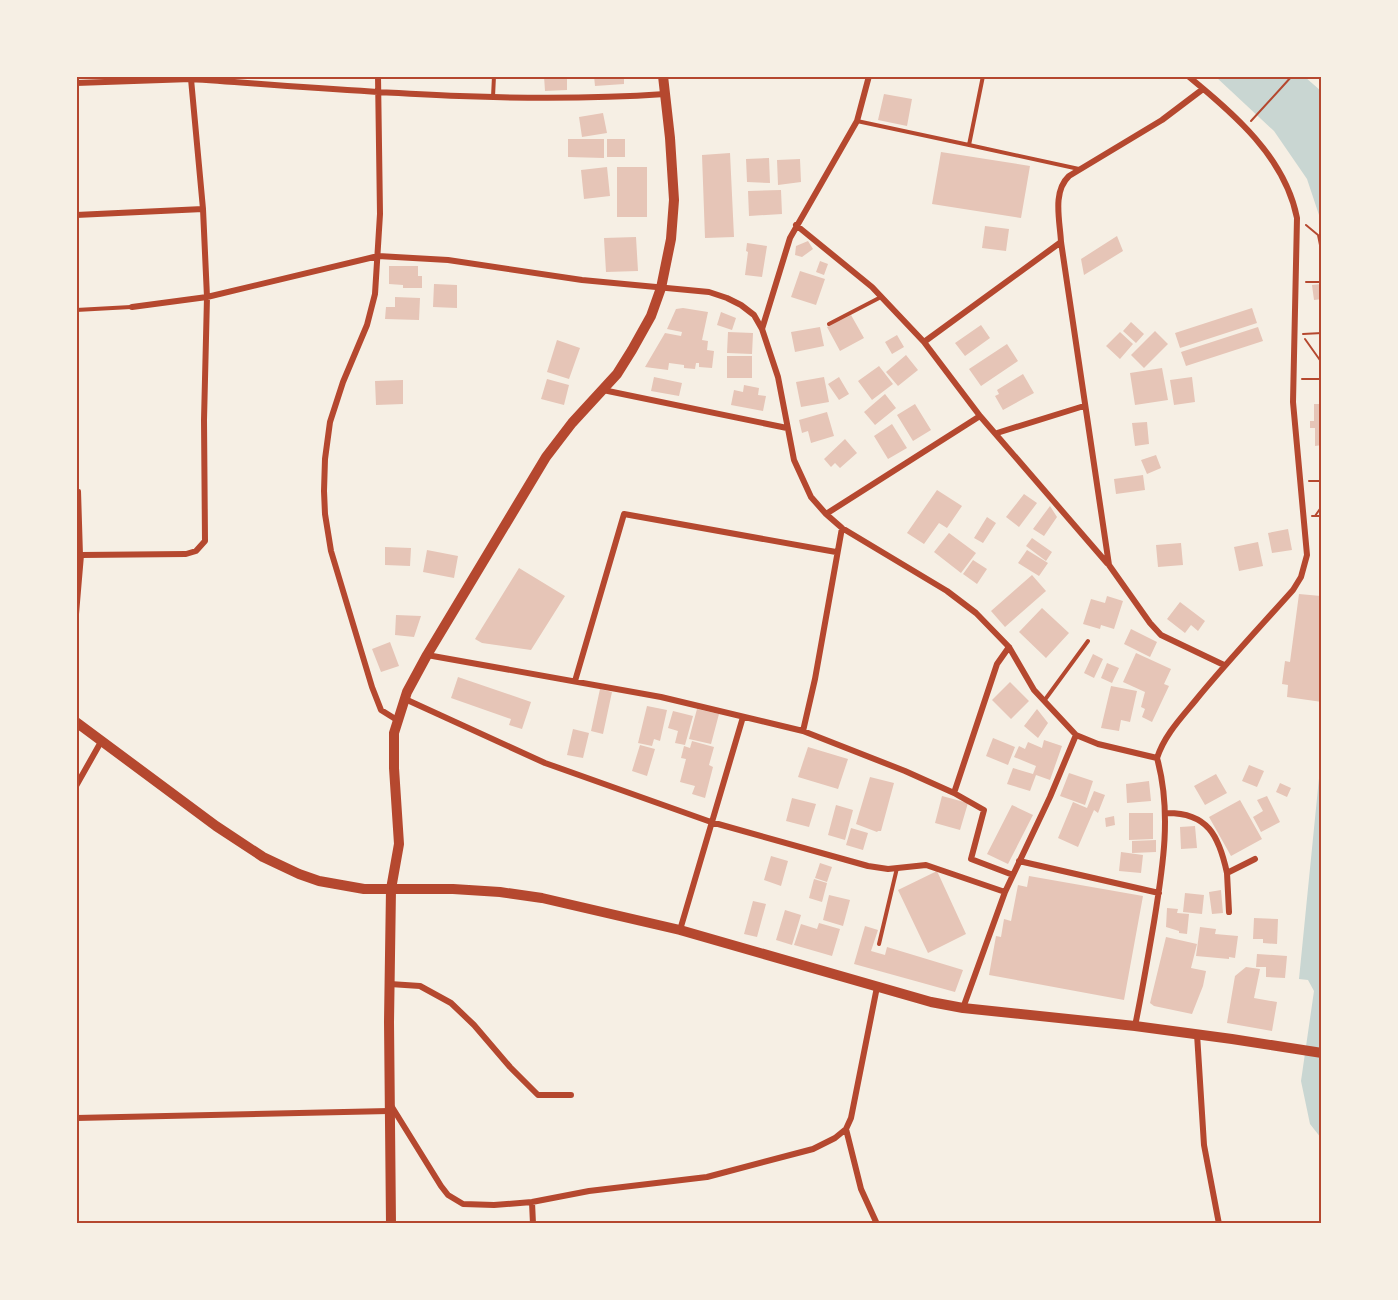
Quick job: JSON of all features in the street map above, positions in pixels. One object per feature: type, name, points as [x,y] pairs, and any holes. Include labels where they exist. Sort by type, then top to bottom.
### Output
[{"type":"main road","points":[[391,1224],[389,1106],[391,889],[399,844],[393,748],[397,720],[404,699],[427,655],[546,457],[572,423],[617,374],[642,333],[661,288],[671,238],[674,200],[663,76]]},
{"type":"main road","points":[[76,722],[216,826],[263,857],[320,881],[364,889],[453,889],[531,897],[680,930],[931,1002],[963,1008],[1135,1026],[1322,1053]]},
{"type":"street","points":[[378,76],[380,214],[375,294],[370,317],[340,389],[330,422],[324,491],[331,550],[372,687],[378,705],[397,720]]},
{"type":"street","points":[[762,329],[790,238],[856,121],[869,76]]},
{"type":"street","points":[[1135,1026],[1164,856],[1163,781],[1157,758],[1160,747],[1172,728],[1224,665],[1293,590],[1305,567],[1307,544],[1294,428],[1297,218],[1288,186],[1268,155],[1245,127],[1188,76]]},
{"type":"street","points":[[76,614],[81,555],[172,555],[196,550],[205,541],[204,420],[207,297],[203,209],[191,78]]},
{"type":"street","points":[[76,83],[191,78],[378,93],[493,97],[583,99],[665,94]]},
{"type":"street","points":[[1109,565],[1061,242],[1060,192],[1064,180],[1079,169],[1162,120],[1203,88]]},
{"type":"street","points":[[76,215],[203,209]]},
{"type":"street","points":[[796,225],[882,297],[924,342],[980,416],[1109,565],[1150,623],[1161,634],[1224,665]]},
{"type":"street","points":[[924,342],[1061,242]]},
{"type":"street","points":[[132,307],[207,297],[378,256],[458,261],[582,280],[709,292],[727,298],[754,315],[762,329],[777,377],[786,428],[798,471],[811,497],[826,514],[842,528],[947,591],[976,613],[1009,647],[1034,690],[1076,735],[1098,744],[1157,758]]},
{"type":"street","points":[[603,390],[786,428]]},
{"type":"street","points":[[997,433],[1084,406]]},
{"type":"street","points":[[826,514],[980,416]]},
{"type":"street","points":[[575,681],[624,514],[836,552]]},
{"type":"street","points":[[803,731],[815,679],[842,528]]},
{"type":"street","points":[[954,793],[997,664],[1009,647]]},
{"type":"street","points":[[427,655],[662,697],[803,731],[954,793],[984,810],[971,859],[1013,875]]},
{"type":"street","points":[[404,699],[544,763],[711,822],[868,866],[888,869],[926,865],[1005,892]]},
{"type":"street","points":[[680,930],[743,717]]},
{"type":"street","points":[[963,1008],[1005,892],[1050,797],[1076,735]]},
{"type":"street","points":[[76,786],[102,740]]},
{"type":"street","points":[[1165,813],[1189,815],[1207,826],[1217,839],[1223,852],[1227,873],[1229,912]]},
{"type":"street","points":[[1227,873],[1255,859]]},
{"type":"street","points":[[1019,861],[1159,893]]},
{"type":"street","points":[[390,984],[420,986],[451,1004],[474,1025],[538,1095],[571,1095]]},
{"type":"street","points":[[76,1118],[389,1106],[441,1186],[455,1201],[462,1204],[532,1202],[589,1191],[681,1181],[718,1174],[813,1149],[835,1138],[846,1129],[851,1118],[877,987]]},
{"type":"street","points":[[1197,1035],[1204,1145],[1219,1224]]},
{"type":"street","points":[[846,1129],[861,1189],[877,1224]]},
{"type":"street","points":[[532,1202],[533,1224]]},
{"type":"lane","points":[[493,97],[494,76]]},
{"type":"lane","points":[[969,145],[983,76]]},
{"type":"lane","points":[[856,121],[1079,169]]},
{"type":"lane","points":[[829,324],[882,297]]},
{"type":"lane","points":[[76,310],[132,307]]},
{"type":"lane","points":[[79,491],[81,555]]},
{"type":"lane","points":[[1044,701],[1088,641]]},
{"type":"lane","points":[[879,944],[897,868]]},
{"type":"path","points":[[1245,127],[1292,76]]},
{"type":"path","points":[[1297,218],[1318,235],[1322,255]]},
{"type":"path","points":[[1304,282],[1322,282]]},
{"type":"path","points":[[1322,333],[1302,334],[1322,363]]},
{"type":"path","points":[[1293,379],[1322,379]]},
{"type":"path","points":[[1314,516],[1322,506]]},
{"type":"shaded area","points":[[1216,77],[1305,77],[1321,91],[1321,221],[1307,179],[1274,131]]},
{"type":"shaded area","points":[[1321,758],[1321,1138],[1310,1124],[1301,1081],[1314,991],[1308,980],[1299,979]]},
{"type":"building","points":[[544,76],[567,76],[567,90],[545,91]]},
{"type":"building","points":[[594,76],[624,76],[624,84],[595,86]]},
{"type":"building","points":[[884,94],[912,99],[907,126],[878,120]]},
{"type":"building","points":[[603,113],[607,133],[582,137],[579,117]]},
{"type":"building","points":[[568,139],[604,139],[604,158],[568,157]]},
{"type":"building","points":[[607,139],[625,139],[625,157],[607,157]]},
{"type":"building","points":[[941,152],[1030,166],[1021,218],[932,204]]},
{"type":"building","points":[[730,153],[734,237],[705,238],[702,155]]},
{"type":"building","points":[[769,158],[770,183],[747,182],[746,159]]},
{"type":"building","points":[[800,159],[801,182],[778,185],[777,160]]},
{"type":"building","points":[[607,167],[610,196],[584,199],[581,170]]},
{"type":"building","points":[[617,167],[647,167],[647,217],[617,217]]},
{"type":"building","points":[[781,190],[782,214],[749,216],[748,191]]},
{"type":"building","points":[[985,226],[1009,229],[1006,251],[982,248]]},
{"type":"building","points":[[1117,236],[1123,251],[1084,275],[1081,259]]},
{"type":"building","points":[[636,237],[638,271],[606,272],[604,238]]},
{"type":"building","points":[[808,241],[813,249],[802,257],[795,255],[796,246]]},
{"type":"building","points":[[747,243],[767,246],[762,277],[745,275]]},
{"type":"building","points":[[820,261],[828,264],[824,275],[816,272]]},
{"type":"building","points":[[389,266],[418,266],[418,276],[422,276],[422,288],[403,288],[403,285],[389,284]]},
{"type":"building","points":[[800,271],[825,279],[816,305],[791,297]]},
{"type":"building","points":[[434,284],[457,285],[457,308],[433,307]]},
{"type":"building","points":[[1321,284],[1322,299],[1314,300],[1312,285]]},
{"type":"building","points":[[395,297],[420,298],[419,320],[385,319],[386,307],[395,307]]},
{"type":"building","points":[[1252,308],[1257,323],[1180,348],[1175,333]]},
{"type":"building","points":[[676,309],[708,312],[702,340],[708,341],[707,350],[714,351],[712,368],[699,367],[699,363],[696,363],[695,369],[669,363],[668,370],[645,367],[665,333],[681,336],[682,332],[667,329]]},
{"type":"building","points":[[721,312],[736,318],[732,330],[717,325]]},
{"type":"building","points":[[851,315],[864,338],[840,351],[827,327]]},
{"type":"building","points":[[1131,322],[1144,334],[1136,343],[1123,331]]},
{"type":"building","points":[[981,325],[990,338],[965,356],[955,343]]},
{"type":"building","points":[[820,327],[824,346],[795,352],[791,332]]},
{"type":"building","points":[[1258,327],[1263,341],[1186,366],[1181,352]]},
{"type":"building","points":[[1155,331],[1168,344],[1144,368],[1131,355]]},
{"type":"building","points":[[728,332],[753,333],[752,354],[727,353]]},
{"type":"building","points":[[1120,332],[1133,344],[1120,359],[1106,346]]},
{"type":"building","points":[[897,335],[904,347],[892,354],[885,342]]},
{"type":"building","points":[[557,340],[580,348],[569,379],[547,372]]},
{"type":"building","points":[[1007,344],[1018,361],[981,386],[969,369]]},
{"type":"building","points":[[906,355],[918,370],[898,386],[886,372]]},
{"type":"building","points":[[727,356],[752,356],[752,378],[727,378]]},
{"type":"building","points":[[879,366],[893,384],[872,400],[858,381]]},
{"type":"building","points":[[1162,368],[1168,400],[1135,405],[1130,373]]},
{"type":"building","points":[[1023,374],[1034,393],[1003,410],[995,396],[999,394],[997,390]]},
{"type":"building","points":[[654,377],[682,383],[679,396],[651,391]]},
{"type":"building","points":[[824,377],[829,402],[801,407],[796,382]]},
{"type":"building","points":[[839,377],[849,394],[839,400],[828,384]]},
{"type":"building","points":[[1192,377],[1195,402],[1174,405],[1170,380]]},
{"type":"building","points":[[547,379],[569,385],[564,405],[541,399]]},
{"type":"building","points":[[403,380],[403,404],[376,405],[375,381]]},
{"type":"building","points":[[744,385],[759,388],[758,395],[766,396],[763,411],[731,405],[734,390],[743,392]]},
{"type":"building","points":[[885,394],[896,408],[875,425],[864,412]]},
{"type":"building","points":[[915,404],[931,430],[913,441],[897,415]]},
{"type":"building","points":[[1314,404],[1322,404],[1322,445],[1315,446],[1315,428],[1310,428],[1310,421],[1314,421]]},
{"type":"building","points":[[827,412],[834,436],[811,443],[808,431],[802,433],[799,420]]},
{"type":"building","points":[[1147,422],[1149,444],[1135,446],[1132,423]]},
{"type":"building","points":[[892,424],[907,448],[888,459],[874,436]]},
{"type":"building","points":[[845,439],[857,453],[840,468],[835,463],[831,467],[824,459]]},
{"type":"building","points":[[1156,455],[1161,468],[1147,474],[1141,460]]},
{"type":"building","points":[[1143,475],[1145,490],[1116,494],[1114,479]]},
{"type":"building","points":[[937,490],[962,506],[947,528],[939,523],[924,544],[907,533]]},
{"type":"building","points":[[1024,494],[1037,503],[1019,527],[1006,517]]},
{"type":"building","points":[[1050,506],[1057,517],[1044,536],[1033,529]]},
{"type":"building","points":[[987,517],[996,523],[983,543],[974,538]]},
{"type":"building","points":[[1288,529],[1292,550],[1272,553],[1268,533]]},
{"type":"building","points":[[949,533],[976,553],[961,573],[934,552]]},
{"type":"building","points":[[1032,538],[1052,552],[1046,561],[1026,546]]},
{"type":"building","points":[[1258,542],[1263,566],[1239,571],[1234,547]]},
{"type":"building","points":[[1181,543],[1183,565],[1158,567],[1156,545]]},
{"type":"building","points":[[385,547],[411,548],[410,566],[385,565]]},
{"type":"building","points":[[427,550],[458,556],[454,578],[423,572]]},
{"type":"building","points":[[1027,550],[1048,563],[1039,576],[1018,563]]},
{"type":"building","points":[[973,560],[987,569],[977,584],[963,574]]},
{"type":"building","points":[[519,568],[565,596],[531,650],[482,643],[475,639]]},
{"type":"building","points":[[1032,575],[1046,591],[1005,627],[991,611]]},
{"type":"building","points":[[1299,594],[1321,596],[1322,702],[1287,697],[1288,685],[1282,684],[1285,661],[1290,662]]},
{"type":"building","points":[[1107,596],[1123,601],[1114,629],[1101,625],[1100,629],[1083,624],[1091,599],[1105,603]]},
{"type":"building","points":[[1180,602],[1205,621],[1198,631],[1191,625],[1185,633],[1167,619]]},
{"type":"building","points":[[1042,608],[1069,633],[1046,658],[1019,632]]},
{"type":"building","points":[[396,615],[421,616],[414,637],[395,635]]},
{"type":"building","points":[[1131,629],[1157,642],[1150,657],[1124,644]]},
{"type":"building","points":[[390,642],[399,666],[381,672],[372,649]]},
{"type":"building","points":[[1136,653],[1171,669],[1164,684],[1169,686],[1152,722],[1142,717],[1145,709],[1141,707],[1145,692],[1123,682]]},
{"type":"building","points":[[1093,654],[1103,659],[1094,678],[1084,673]]},
{"type":"building","points":[[1107,663],[1119,668],[1112,683],[1101,678]]},
{"type":"building","points":[[458,677],[531,702],[522,729],[509,725],[511,719],[451,698]]},
{"type":"building","points":[[1010,682],[1029,701],[1011,719],[992,700]]},
{"type":"building","points":[[1111,686],[1137,691],[1130,722],[1121,720],[1119,731],[1101,728]]},
{"type":"building","points":[[600,689],[612,692],[603,734],[591,731]]},
{"type":"building","points":[[647,706],[667,710],[660,741],[654,739],[652,746],[638,743]]},
{"type":"building","points":[[697,709],[719,714],[711,744],[689,739]]},
{"type":"building","points":[[1037,709],[1048,723],[1038,738],[1024,726]]},
{"type":"building","points":[[673,711],[693,716],[685,745],[675,743],[678,731],[668,728]]},
{"type":"building","points":[[573,729],[589,733],[583,758],[567,755]]},
{"type":"building","points":[[993,738],[1015,747],[1008,765],[986,756]]},
{"type":"building","points":[[1044,740],[1062,746],[1050,780],[1036,775],[1030,791],[1007,784],[1013,768],[1033,774],[1036,766],[1014,757],[1019,746],[1025,749],[1028,742],[1042,748]]},
{"type":"building","points":[[692,741],[714,747],[709,765],[713,767],[705,798],[692,794],[695,786],[680,782],[686,759],[681,758],[684,746],[690,748]]},
{"type":"building","points":[[640,745],[655,749],[647,776],[632,771]]},
{"type":"building","points":[[808,747],[848,759],[838,789],[798,777]]},
{"type":"building","points":[[1249,765],[1264,771],[1257,787],[1242,781]]},
{"type":"building","points":[[1069,773],[1093,781],[1085,805],[1060,796]]},
{"type":"building","points":[[1216,774],[1227,793],[1205,805],[1194,786]]},
{"type":"building","points":[[870,777],[894,783],[881,831],[877,832],[856,824]]},
{"type":"building","points":[[1149,781],[1151,801],[1127,803],[1126,784]]},
{"type":"building","points":[[1280,783],[1291,788],[1287,797],[1276,792]]},
{"type":"building","points":[[1094,791],[1105,795],[1098,813],[1094,810],[1078,847],[1058,838],[1073,802],[1087,808]]},
{"type":"building","points":[[942,796],[968,803],[960,830],[935,823]]},
{"type":"building","points":[[1267,796],[1280,822],[1261,832],[1253,817],[1263,811],[1257,800]]},
{"type":"building","points":[[792,798],[816,804],[809,827],[786,821]]},
{"type":"building","points":[[1240,800],[1262,839],[1231,856],[1209,817]]},
{"type":"building","points":[[836,805],[853,810],[845,840],[828,835]]},
{"type":"building","points":[[1012,805],[1033,815],[1008,864],[987,854]]},
{"type":"building","points":[[1129,813],[1153,813],[1153,839],[1129,840]]},
{"type":"building","points":[[1114,816],[1115,825],[1106,827],[1105,818]]},
{"type":"building","points":[[1195,826],[1197,848],[1181,849],[1180,827]]},
{"type":"building","points":[[851,828],[868,833],[863,850],[846,845]]},
{"type":"building","points":[[1156,840],[1156,852],[1132,853],[1132,841]]},
{"type":"building","points":[[1121,852],[1143,855],[1141,873],[1119,871]]},
{"type":"building","points":[[771,856],[788,861],[781,886],[764,880]]},
{"type":"building","points":[[820,863],[832,867],[827,882],[815,878]]},
{"type":"building","points":[[937,871],[966,934],[928,953],[898,890]]},
{"type":"building","points":[[1029,876],[1143,896],[1124,1000],[989,975],[996,936],[1001,937],[1004,919],[1011,921],[1018,885],[1027,887]]},
{"type":"building","points":[[814,879],[827,883],[822,902],[809,898]]},
{"type":"building","points":[[1221,890],[1223,913],[1212,914],[1209,892]]},
{"type":"building","points":[[1185,893],[1204,895],[1202,914],[1183,912]]},
{"type":"building","points":[[829,895],[850,900],[843,926],[823,920]]},
{"type":"building","points":[[753,901],[766,904],[757,937],[744,934]]},
{"type":"building","points":[[1167,908],[1178,909],[1177,913],[1189,914],[1187,934],[1166,927]]},
{"type":"building","points":[[785,910],[801,915],[792,945],[776,940]]},
{"type":"building","points":[[1254,918],[1278,919],[1277,944],[1263,943],[1263,939],[1253,939]]},
{"type":"building","points":[[819,923],[840,929],[832,956],[794,945],[801,924],[817,929]]},
{"type":"building","points":[[865,926],[878,930],[871,951],[885,955],[887,947],[963,970],[955,992],[854,964]]},
{"type":"building","points":[[1200,927],[1216,929],[1215,934],[1238,936],[1235,958],[1196,956]]},
{"type":"building","points":[[1166,937],[1197,944],[1191,968],[1206,971],[1192,1014],[1154,1006],[1150,1003]]},
{"type":"building","points":[[1257,954],[1287,956],[1285,978],[1266,977],[1266,967],[1256,967]]},
{"type":"building","points":[[1246,967],[1260,969],[1254,998],[1277,1002],[1272,1031],[1227,1023],[1235,976]]}]
